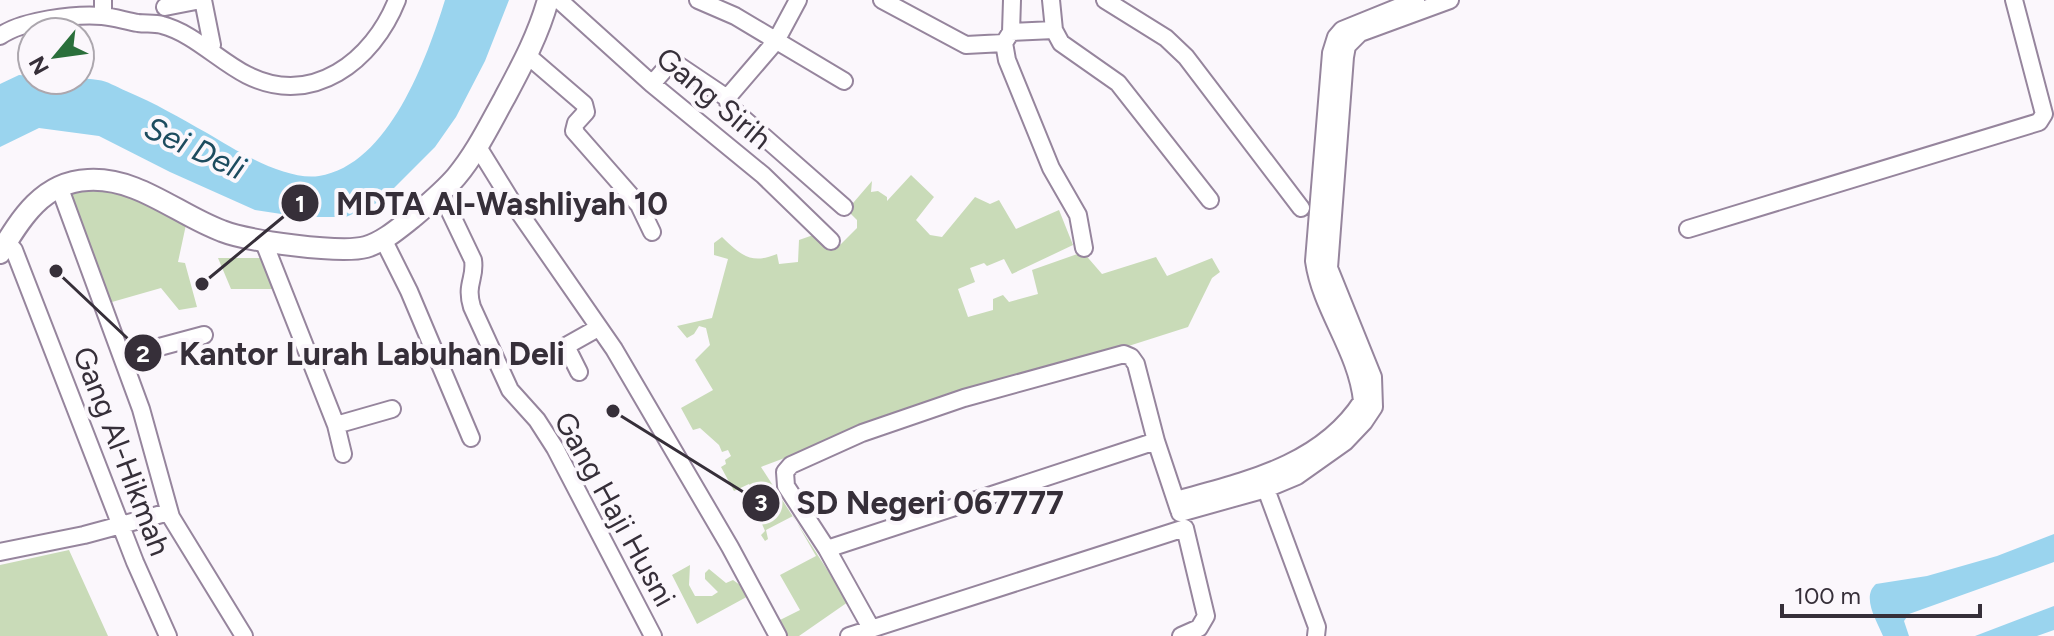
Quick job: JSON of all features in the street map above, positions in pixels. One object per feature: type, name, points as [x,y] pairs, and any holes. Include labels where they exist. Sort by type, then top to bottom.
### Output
[{"type":"street","points":[[162,25],[165,3],[202,0],[211,36],[209,50]]},
{"type":"street","points":[[0,36],[13,29],[103,8],[162,25],[209,50],[245,75],[269,84],[293,87],[312,85],[347,67],[360,56],[397,0]]},
{"type":"street","points":[[3,248],[40,198],[59,186],[89,180],[116,181],[223,232],[263,240],[347,249],[365,247],[383,239],[441,193],[478,147],[527,55],[548,0]]},
{"type":"street","name":"Gang Sirih","points":[[559,0],[652,84],[763,175],[831,241]]},
{"type":"street","points":[[698,0],[735,16],[844,81]]},
{"type":"street","points":[[727,98],[776,41],[798,0]]},
{"type":"street","points":[[882,0],[966,45],[1054,30]]},
{"type":"street","points":[[1012,0],[1007,60],[1051,168],[1078,215],[1084,248]]},
{"type":"street","points":[[1051,0],[1054,30],[1061,43],[1118,83],[1210,200]]},
{"type":"street","points":[[1105,0],[1166,38],[1186,57],[1301,208]]},
{"type":"street","points":[[849,636],[1264,482],[1341,427],[1359,418],[1362,401],[1357,375],[1320,283],[1332,46],[1342,30],[1416,0]]},
{"type":"street","points":[[1321,261],[1347,46],[1360,33],[1450,0]]},
{"type":"street","points":[[1688,229],[2039,122],[2044,114],[2014,0]]},
{"type":"street","points":[[527,55],[584,104],[586,112],[576,123],[574,131],[639,205],[652,232]]},
{"type":"street","points":[[652,84],[672,61],[727,98],[729,106],[844,207]]},
{"type":"street","points":[[478,147],[512,202],[614,349],[724,536],[778,636]]},
{"type":"street","points":[[59,186],[149,434],[169,512],[244,636]]},
{"type":"street","name":"Gang Haji Husni","points":[[441,193],[475,265],[468,294],[472,307],[510,390],[551,441],[653,636]]},
{"type":"street","points":[[383,239],[409,291],[471,438]]},
{"type":"street","points":[[263,240],[336,425],[343,454]]},
{"type":"street","name":"Gang Al-Hikmah","points":[[3,248],[14,250],[120,524],[168,636]]},
{"type":"street","points":[[579,372],[566,346],[598,328]]},
{"type":"street","points":[[122,357],[204,335]]},
{"type":"street","points":[[871,628],[827,549],[786,486],[785,472],[791,465],[862,433],[964,398],[1124,354],[1136,364],[1206,616],[1199,628],[1181,636]]},
{"type":"street","points":[[336,425],[392,409]]},
{"type":"street","points":[[827,549],[1156,441]]},
{"type":"street","points":[[1264,482],[1320,633]]},
{"type":"street","points":[[0,552],[84,535],[169,512]]},
{"type":"green space","points":[[911,175],[934,197],[916,220],[930,235],[942,237],[975,197],[990,204],[999,200],[1016,229],[1059,210],[1073,245],[1012,274],[1004,259],[987,266],[984,263],[970,268],[975,282],[958,289],[968,317],[993,310],[993,299],[1003,295],[1009,302],[1038,294],[1032,270],[1083,252],[1102,274],[1156,257],[1167,276],[1212,258],[1220,272],[1212,278],[1188,327],[822,444],[761,467],[793,516],[766,530],[768,539],[765,541],[761,535],[765,531],[757,512],[762,509],[749,484],[734,491],[721,467],[731,456],[728,450],[722,452],[719,445],[700,428],[693,430],[681,408],[713,390],[695,360],[710,345],[706,328],[699,326],[687,338],[677,326],[712,318],[728,259],[714,255],[714,243],[722,237],[735,249],[753,258],[777,254],[779,264],[798,262],[799,240],[819,233],[836,249],[857,228],[857,220],[847,210],[872,181],[871,192],[878,191],[887,197],[887,201]]},
{"type":"green space","points":[[86,187],[118,189],[187,220],[178,262],[185,263],[197,307],[179,310],[161,288],[105,304],[65,191]]},
{"type":"green space","points":[[218,258],[263,258],[274,289],[231,289]]},
{"type":"green space","points":[[796,522],[848,602],[799,636],[782,636],[776,622],[800,610],[780,575],[816,556]]},
{"type":"green space","points":[[69,550],[108,636],[0,636],[0,565]]},
{"type":"green space","points":[[690,565],[689,585],[695,596],[712,596],[718,592],[705,579],[709,569],[726,583],[733,580],[740,585],[746,583],[752,594],[697,624],[672,575]]},
{"type":"water","name":"Sei Deli","points":[[445,0],[509,0],[485,61],[456,117],[435,147],[381,201],[346,217],[301,217],[255,210],[99,136],[39,128],[0,147],[0,84],[16,76],[16,96],[96,96],[96,80],[177,116],[261,163],[291,174],[319,176],[344,168],[366,152],[385,131],[402,106],[428,50]]},
{"type":"water","points":[[2054,534],[2054,562],[1909,614],[1904,621],[1909,636],[1883,636],[1870,602],[1876,584],[1927,576],[1997,556]]},
{"type":"water","points":[[2054,606],[2054,630],[2037,636],[1975,636]]},
{"type":"place","name":"Kantor Lurah Labuhan Deli","points":[[56,271]]},
{"type":"place","name":"MDTA Al-Washliyah 10","points":[[202,284]]},
{"type":"place","name":"SD Negeri 067777","points":[[613,411]]}]
